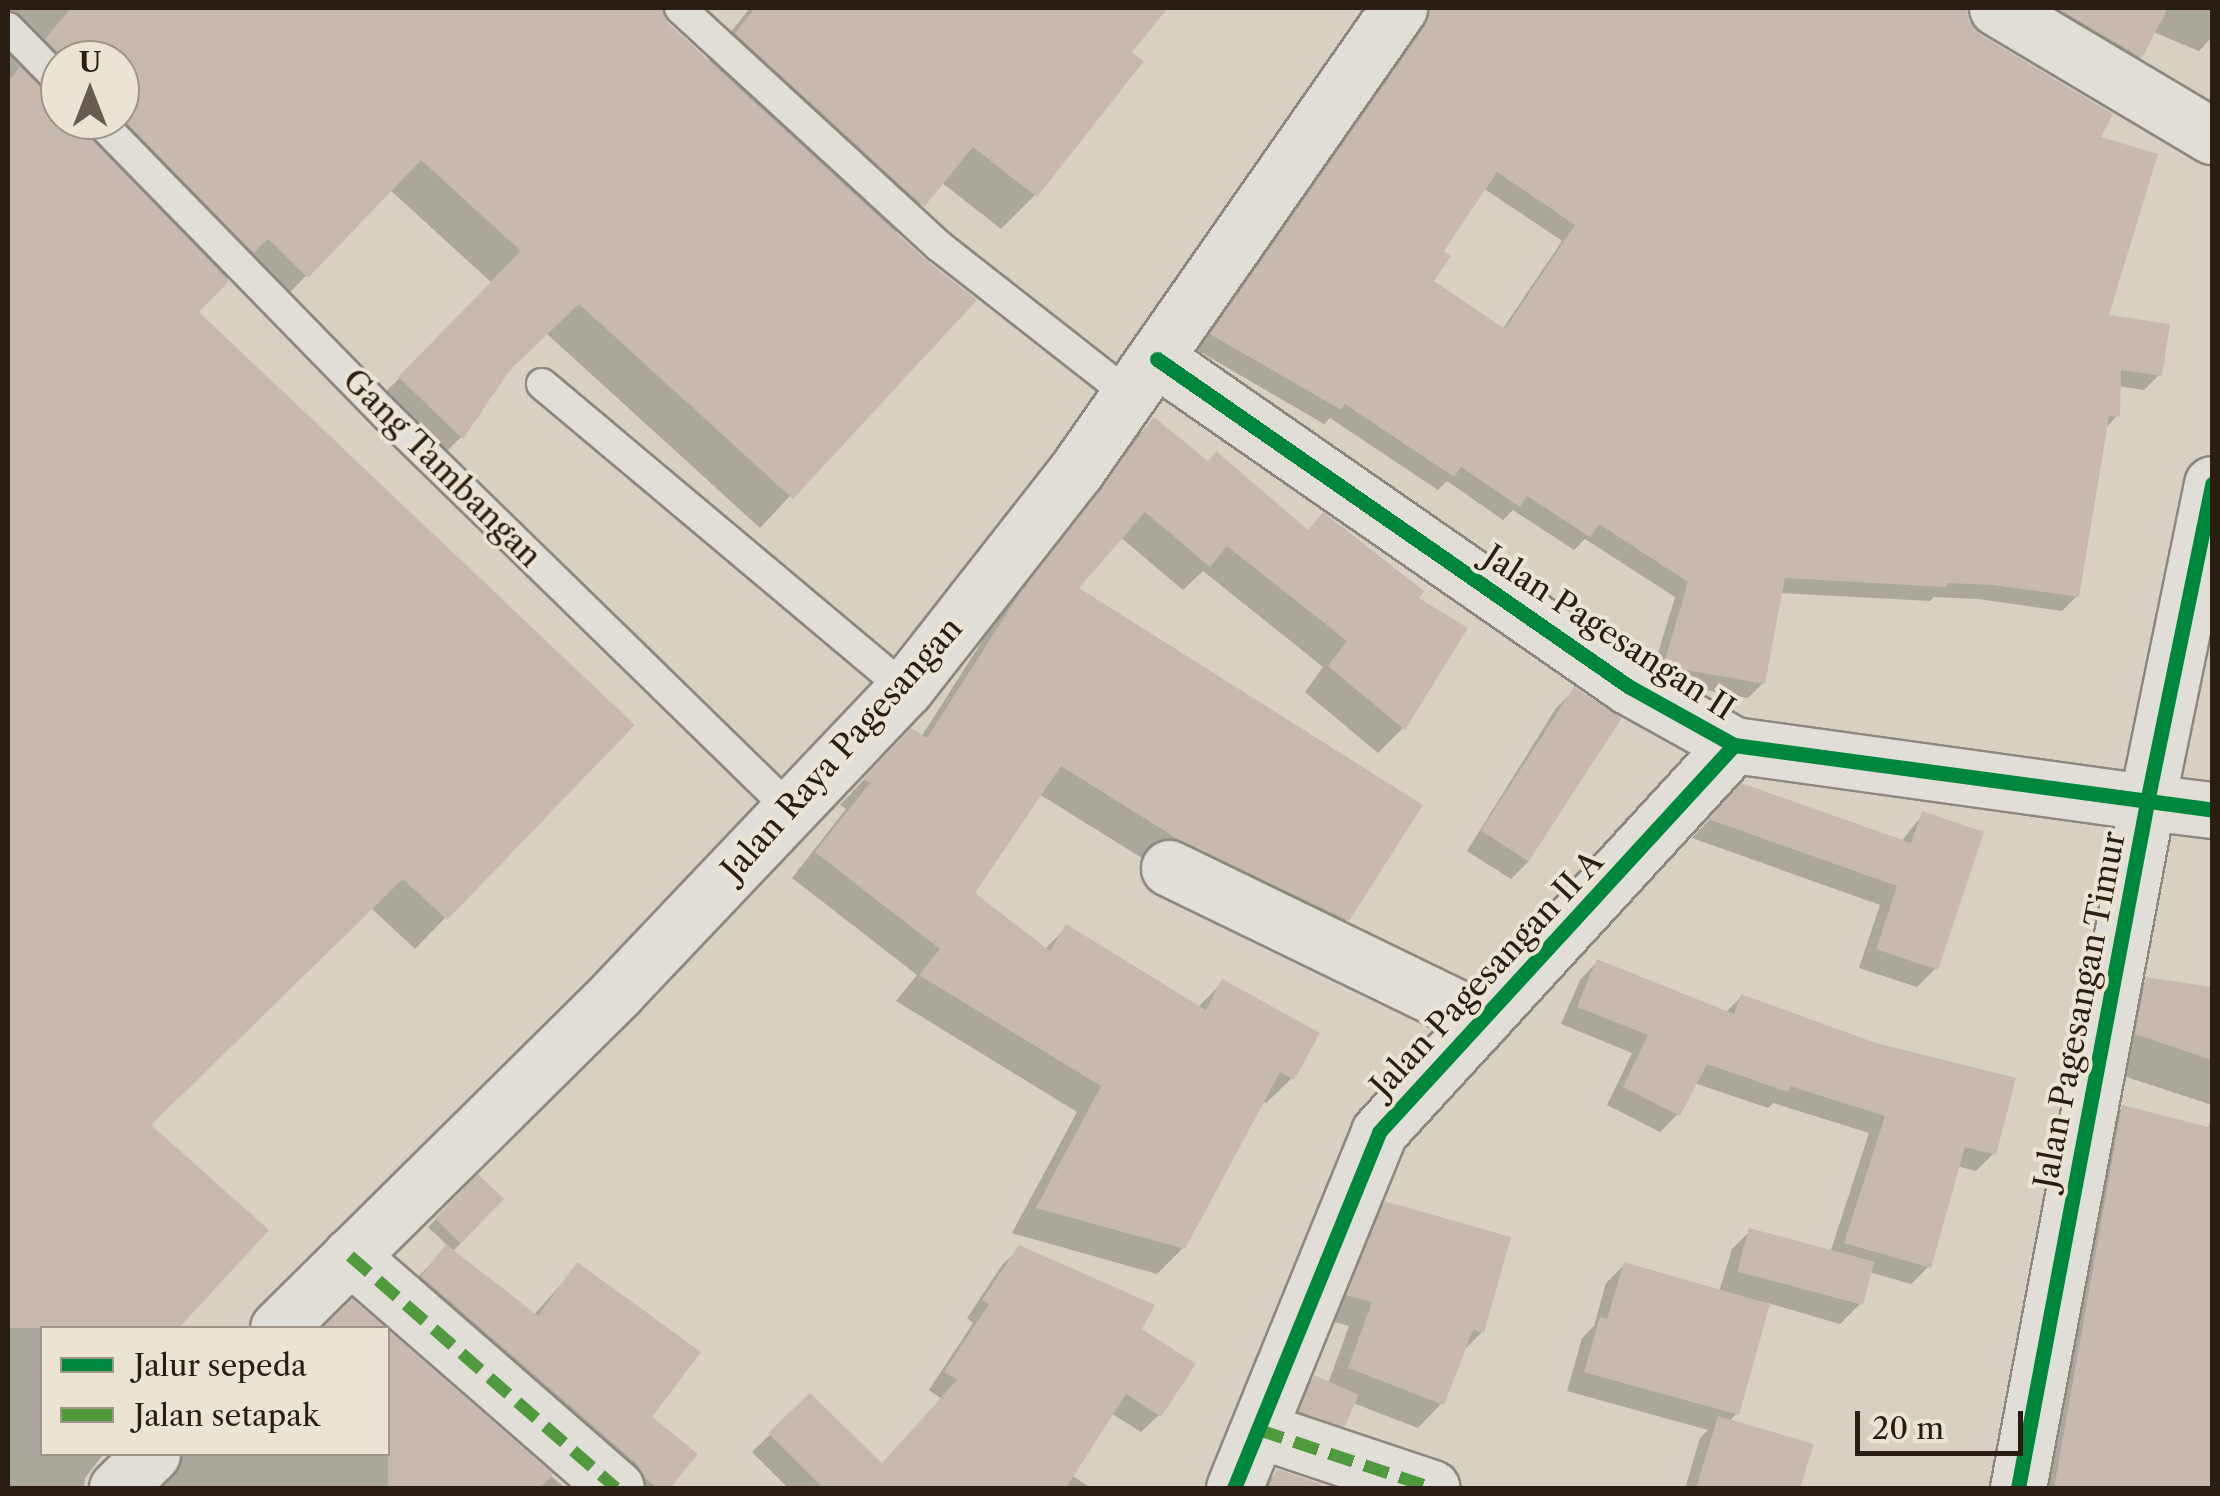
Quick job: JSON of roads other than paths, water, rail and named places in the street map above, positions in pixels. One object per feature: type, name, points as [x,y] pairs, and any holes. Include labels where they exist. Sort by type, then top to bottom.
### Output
[{"type":"street","name":"Jalan Raya Pagesangan","points":[[280,1326],[792,811],[904,689],[1076,472],[1399,8]]},
{"type":"street","points":[[1997,8],[2212,136]]},
{"type":"street","name":"Jalan Pagesangan II","points":[[1143,377],[1628,686],[1734,746],[2212,810]]},
{"type":"street","name":"Jalan Pagesangan Timur","points":[[2018,1488],[2147,802],[2212,484]]},
{"type":"street","name":"Jalan Pagesangan II A","points":[[1234,1488],[1379,1132],[1734,746]]},
{"type":"street","points":[[1169,868],[1482,1020]]},
{"type":"street","points":[[350,1256],[616,1488]]},
{"type":"street","points":[[1258,1430],[1432,1488]]},
{"type":"street","points":[[117,1488],[150,1456]]},
{"type":"lane","points":[[680,8],[939,246],[1143,377]]},
{"type":"lane","points":[[8,28],[40,61]]},
{"type":"lane","name":"Gang Tambangan","points":[[118,140],[386,415],[792,811]]},
{"type":"lane","points":[[542,384],[904,689]]}]
